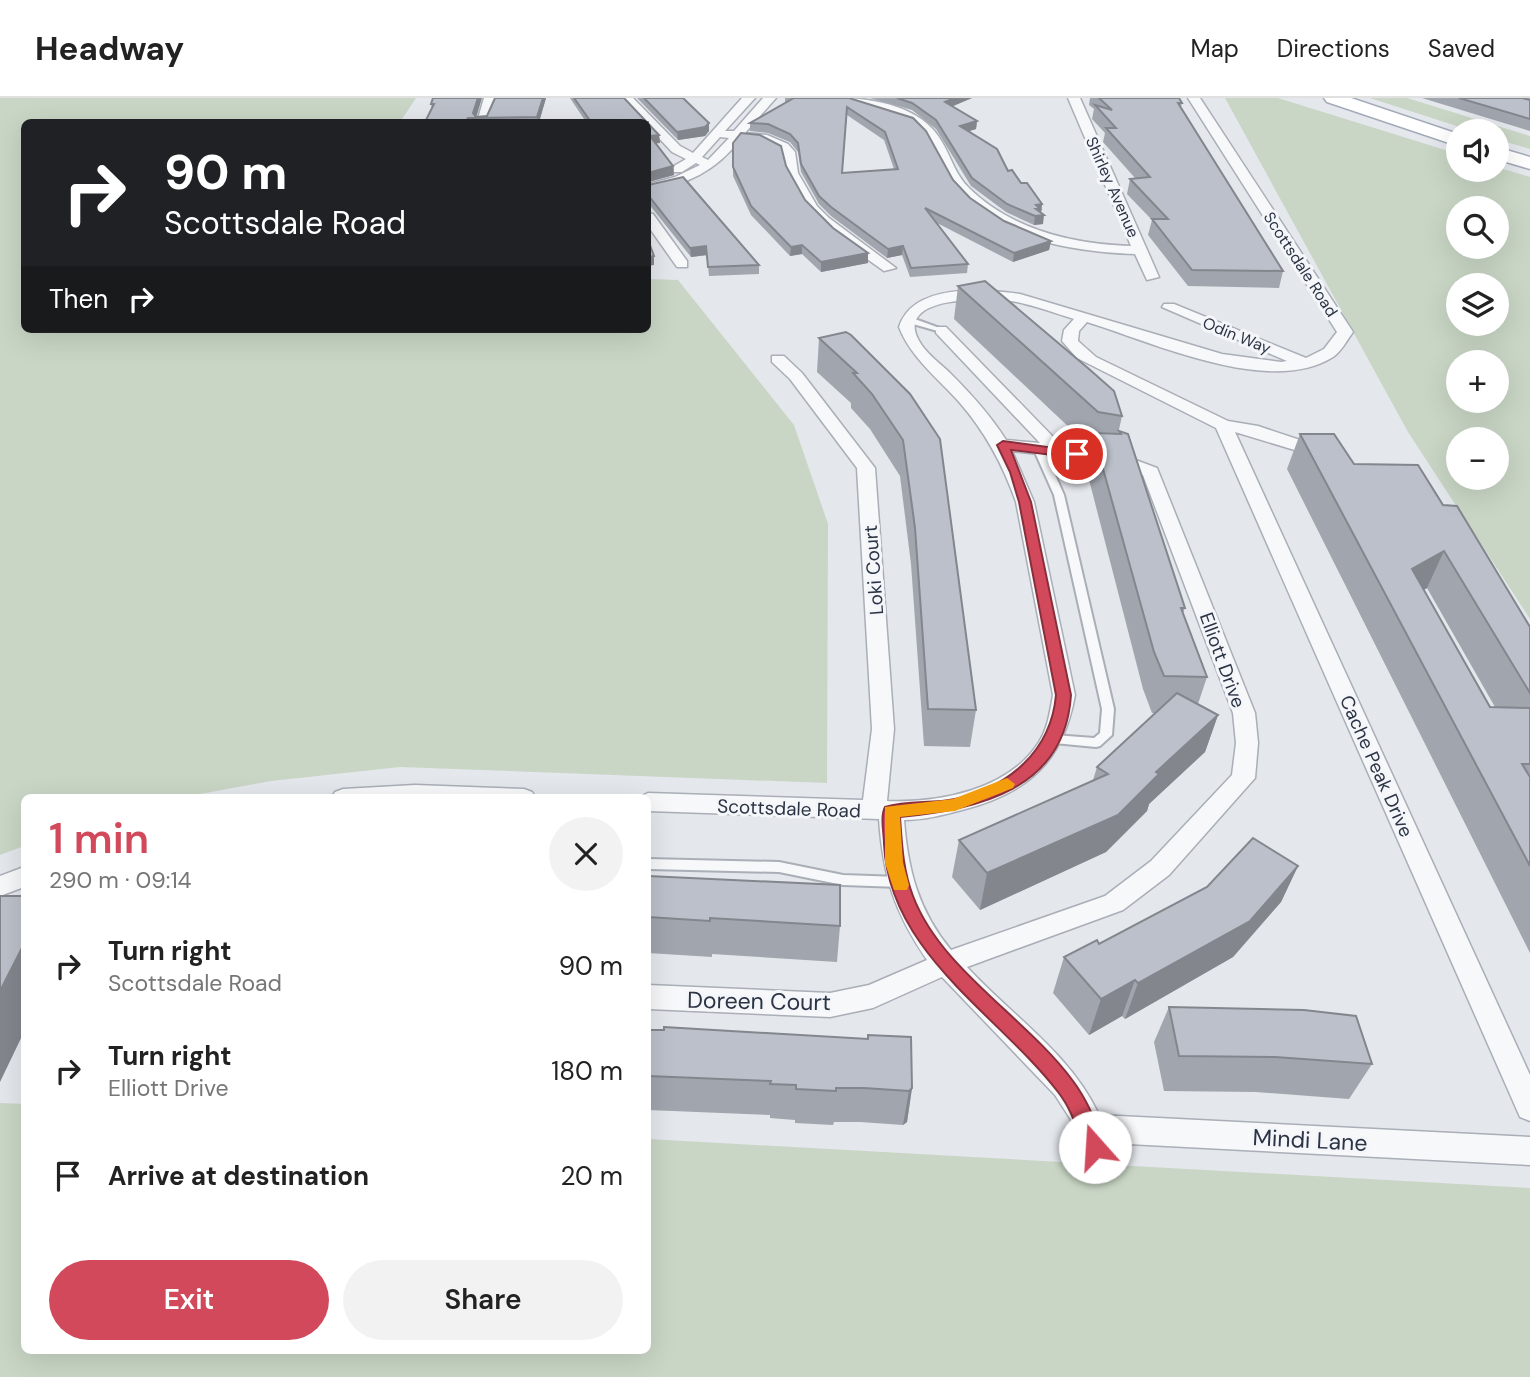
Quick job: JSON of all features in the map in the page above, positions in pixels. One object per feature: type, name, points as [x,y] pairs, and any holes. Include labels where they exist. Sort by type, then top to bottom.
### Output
[{"type":"main road","points":[[1333,98],[1446,136]]},
{"type":"main road","points":[[1509,157],[1530,163]]},
{"type":"street","points":[[483,119],[490,98]]},
{"type":"street","points":[[627,98],[647,119]]},
{"type":"street","points":[[651,178],[683,167],[695,159],[733,111],[749,98]]},
{"type":"street","points":[[651,187],[688,177],[710,165],[754,111],[770,98]]},
{"type":"street","points":[[845,98],[878,106],[922,125],[936,140],[946,164],[962,189],[1015,224],[1065,243],[1141,250]]},
{"type":"street","name":"Shirley Avenue","points":[[1074,98],[1152,277]]},
{"type":"street","name":"Scottsdale Road","points":[[651,802],[883,811],[955,805],[989,794],[1018,778],[1039,759],[1054,739],[1062,716],[1064,695],[1025,502],[1016,472],[1003,445],[978,411],[915,346],[908,336],[909,320],[921,307],[932,301],[985,293],[1020,298],[1246,364],[1306,364],[1329,356],[1338,349],[1345,332],[1194,98]]},
{"type":"street","points":[[651,123],[676,149],[710,165]]},
{"type":"street","points":[[715,133],[763,138],[784,147],[789,152],[792,173],[812,208],[834,229],[889,268]]},
{"type":"street","points":[[651,221],[682,264]]},
{"type":"street","name":"Odin Way","points":[[1168,307],[1306,364]]},
{"type":"street","points":[[1083,318],[1071,328],[1069,338],[1072,348],[1090,360],[1223,425],[1252,430],[1339,460]]},
{"type":"street","points":[[942,330],[1048,451]]},
{"type":"street","name":"Loki Court","points":[[778,359],[796,376],[866,468],[883,729],[883,811],[900,882],[923,932],[947,962],[1065,1085],[1090,1128],[1100,1167]]},
{"type":"street","name":"Cache Peak Drive","points":[[1223,425],[1530,1107]]},
{"type":"street","name":"Elliott Drive","points":[[947,962],[1114,902],[1160,868],[1243,778],[1246,769],[1244,713],[1151,472],[1132,462],[1003,445]]},
{"type":"street","points":[[0,886],[21,878]]},
{"type":"street","name":"Doreen Court","points":[[651,997],[830,1005],[873,996],[947,962]]},
{"type":"street","name":"Mindi Lane","points":[[1090,1128],[1530,1151]]},
{"type":"lane","points":[[909,320],[942,330]]},
{"type":"lane","points":[[1048,451],[1108,709],[1106,734],[1096,743],[1054,739]]},
{"type":"lane","points":[[651,864],[779,867],[843,880],[900,882]]},
{"type":"green space","points":[[0,98],[416,98],[402,119],[21,119],[21,333],[651,333],[651,279],[678,280],[794,425],[828,524],[827,783],[400,767],[271,781],[200,794],[21,794],[21,847],[0,855]]},
{"type":"green space","points":[[1225,98],[1278,98],[1446,150],[1446,182],[1509,182],[1509,171],[1530,177],[1530,619],[1408,432]]},
{"type":"green space","points":[[1370,98],[1407,98],[1475,119],[1446,119],[1446,123]]},
{"type":"green space","points":[[1509,130],[1530,136],[1530,149],[1509,143]]},
{"type":"green space","points":[[0,1103],[21,1104],[21,1354],[651,1354],[651,1139],[1530,1188],[1530,1377],[0,1377]]},
{"type":"building","points":[[433,98],[478,98],[473,113],[476,117],[487,116],[495,98],[543,98],[537,117],[426,119],[434,104],[431,104]]},
{"type":"building","points":[[574,98],[624,98],[644,119],[589,119]]},
{"type":"building","points":[[644,98],[683,98],[709,123],[705,127],[677,132]]},
{"type":"building","points":[[794,98],[849,98],[913,118],[926,131],[953,180],[970,198],[1004,221],[1051,241],[1014,253],[925,208],[968,264],[911,268],[903,246],[888,249],[819,196],[801,164],[798,143],[790,134],[768,124],[750,123]],"holes":[[[847,107],[885,132],[898,169],[842,173]]]},
{"type":"building","points":[[897,98],[954,98],[945,102],[977,121],[960,126],[997,149],[1008,171],[1012,170],[1021,183],[1027,183],[1042,204],[1036,205],[1040,209],[1036,209],[1044,215],[1035,216],[1007,204],[972,178],[936,120],[912,103]]},
{"type":"building","points":[[1099,98],[1179,98],[1182,103],[1178,103],[1283,271],[1192,270],[1152,219],[1168,219],[1130,179],[1150,177],[1106,128],[1116,128],[1095,105],[1112,110]]},
{"type":"building","points":[[1459,98],[1530,100],[1530,119]]},
{"type":"building","points":[[651,126],[659,135],[651,136]]},
{"type":"building","points":[[741,133],[760,135],[781,146],[786,166],[805,200],[833,228],[868,253],[821,262],[802,245],[791,247],[751,206],[733,167],[733,143]]},
{"type":"building","points":[[651,137],[673,166],[651,172]]},
{"type":"building","points":[[683,177],[759,265],[708,267],[706,246],[690,248],[651,199],[651,184]]},
{"type":"building","points":[[985,281],[1114,391],[1122,416],[1098,412],[958,286]]},
{"type":"building","points":[[846,332],[910,394],[940,439],[976,710],[928,709],[915,528],[903,440],[872,394],[853,373],[857,373],[819,338]]},
{"type":"building","points":[[1119,431],[1128,434],[1185,608],[1181,608],[1207,677],[1164,676],[1154,652],[1093,433],[1121,434]]},
{"type":"building","points":[[1300,434],[1334,434],[1354,464],[1418,465],[1443,505],[1457,506],[1530,627],[1530,693],[1444,551],[1412,569],[1490,707],[1530,708],[1530,764],[1522,764],[1530,777],[1530,866]]},
{"type":"building","points":[[1177,693],[1218,715],[1156,772],[1159,774],[1118,815],[987,873],[959,840],[1108,774],[1097,767]]},
{"type":"building","points":[[1253,838],[1298,866],[1250,921],[1138,983],[1135,980],[1101,999],[1064,957],[1097,940],[1099,944],[1207,887]]},
{"type":"building","points":[[651,876],[840,885],[840,926],[710,918],[710,921],[651,917]]},
{"type":"building","points":[[0,896],[21,896],[21,950],[0,991]]},
{"type":"building","points":[[1169,1007],[1304,1010],[1356,1016],[1372,1064],[1275,1057],[1179,1056]]},
{"type":"building","points":[[664,1027],[868,1039],[868,1035],[911,1037],[912,1088],[909,1091],[836,1088],[836,1091],[796,1089],[796,1085],[770,1084],[771,1081],[651,1076],[651,1030],[664,1030]]},
{"type":"slow traffic","points":[[901,885],[894,863],[891,812],[955,805],[989,794],[1007,784]]},
{"type":"route","points":[[1077,454],[1003,445],[1016,472],[1025,502],[1064,695],[1062,716],[1054,739],[1039,759],[1018,778],[989,794],[955,805],[891,812],[894,863],[905,898],[923,932],[947,962],[1065,1085],[1090,1128],[1095,1147]]}]
